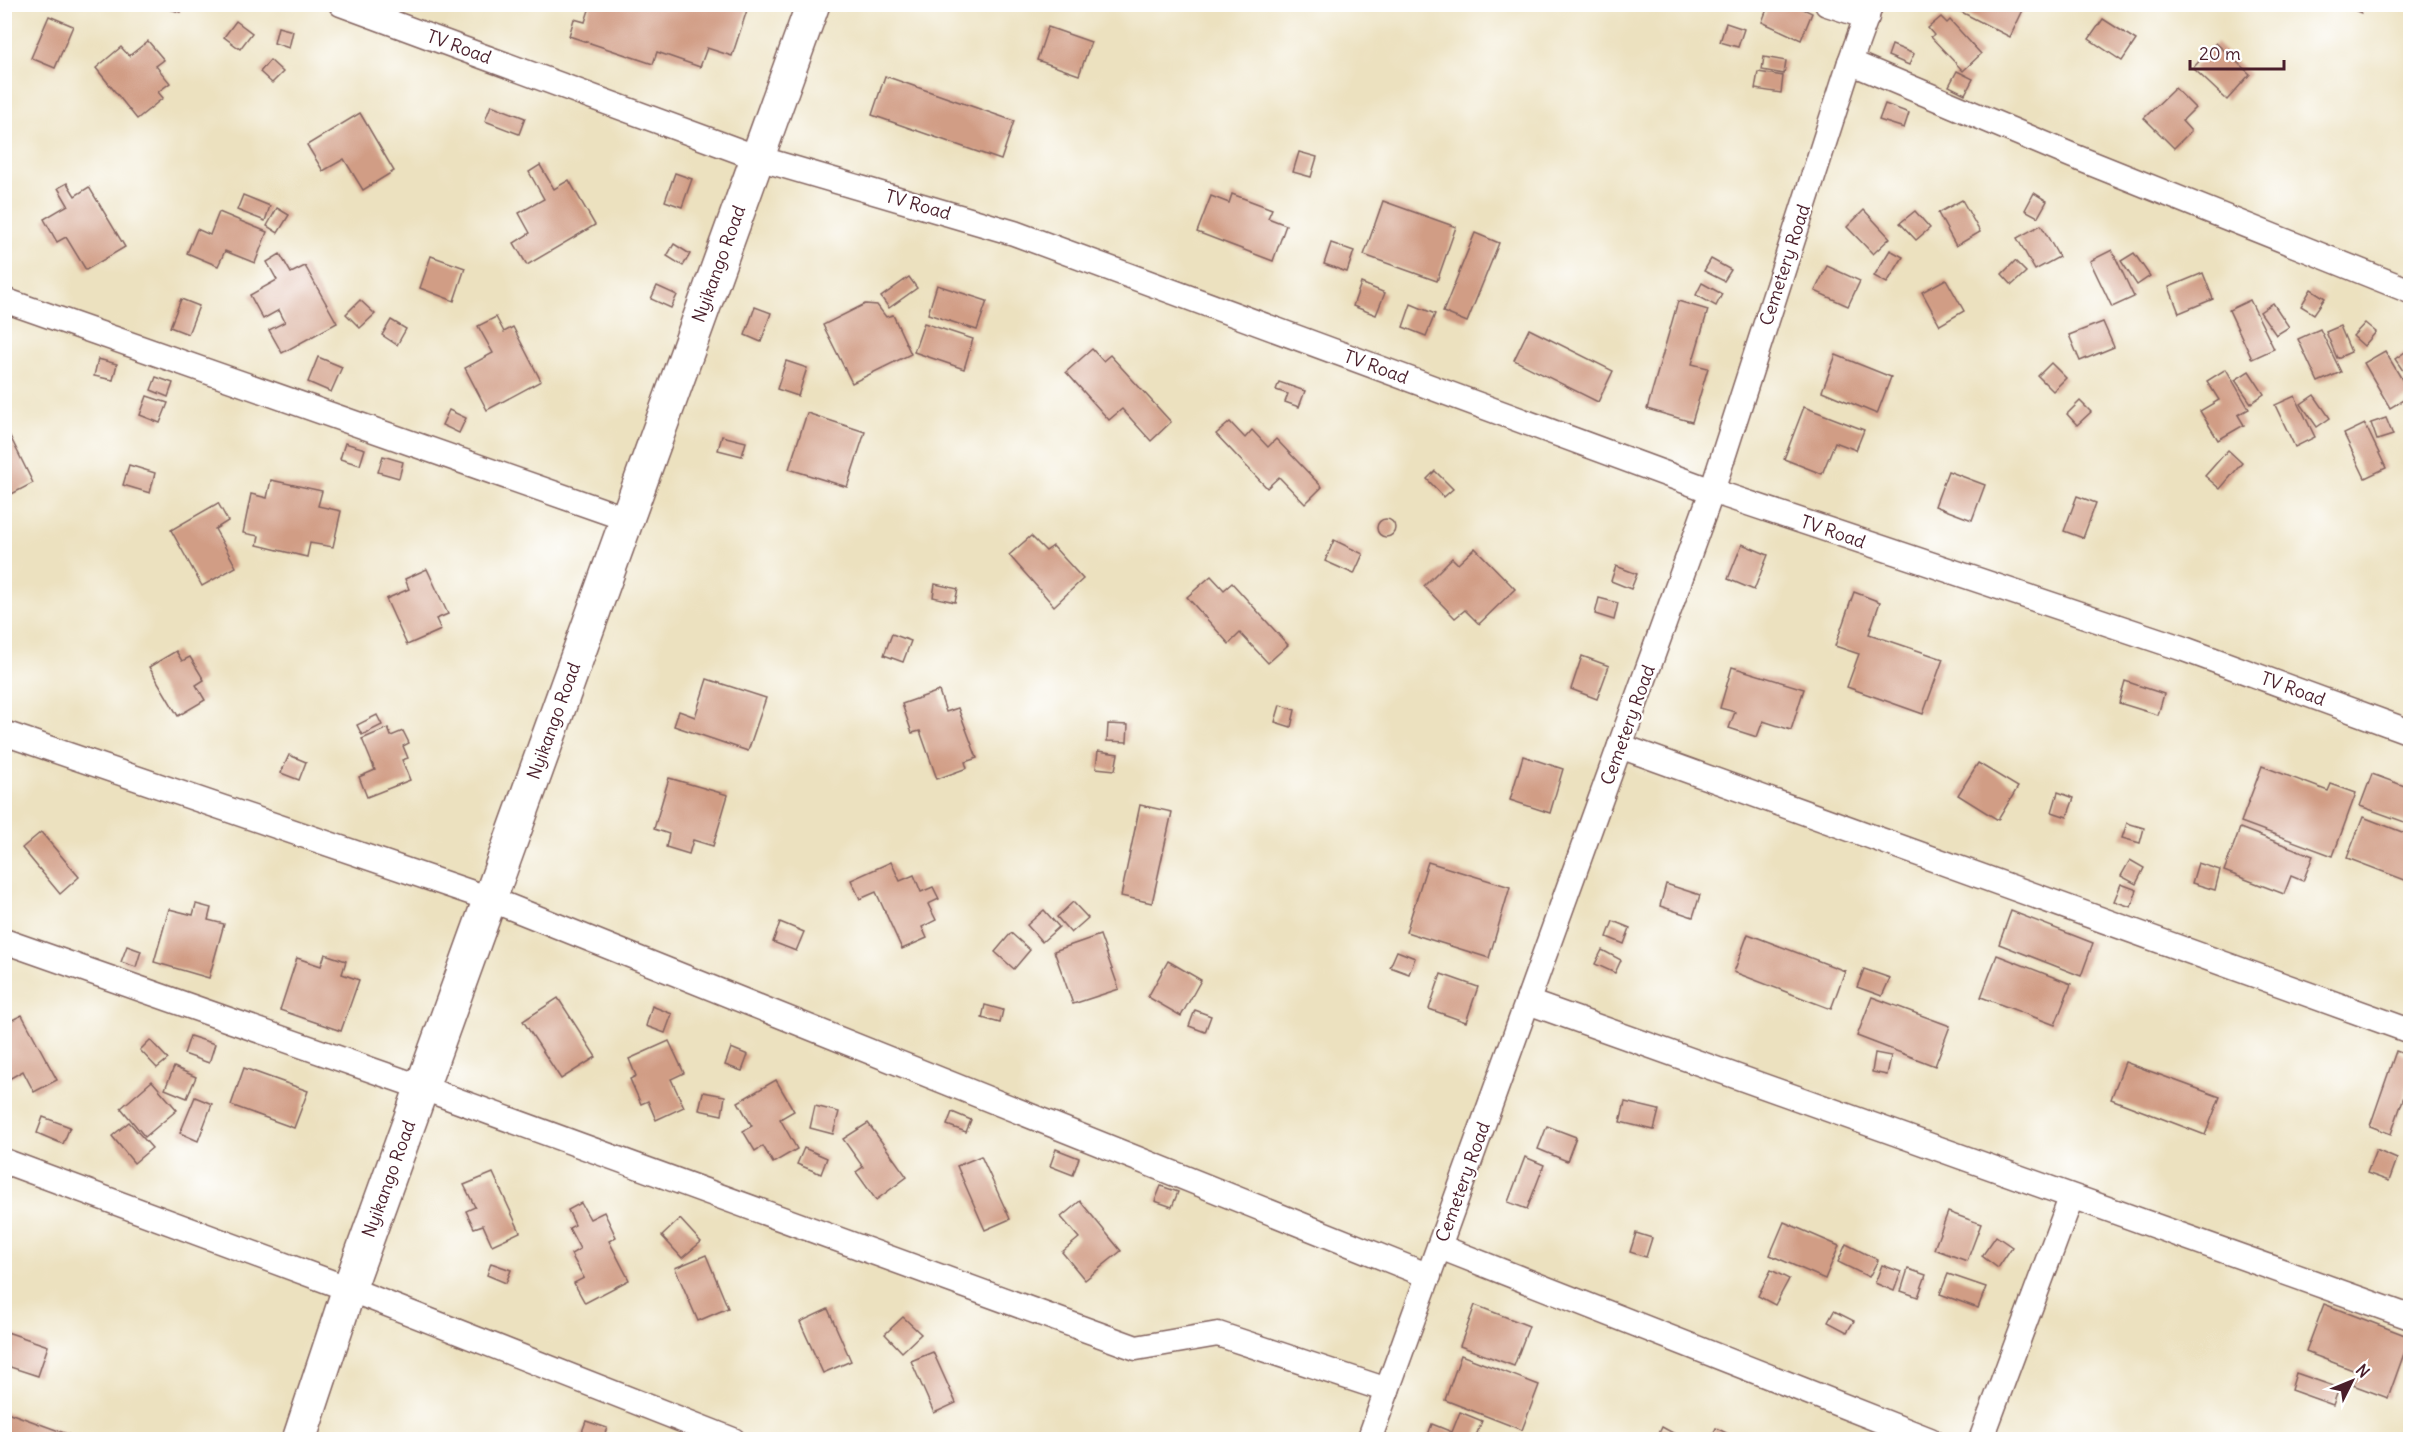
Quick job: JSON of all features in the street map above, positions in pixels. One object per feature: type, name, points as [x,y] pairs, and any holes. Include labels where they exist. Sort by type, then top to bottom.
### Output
[{"type":"street","name":"TV Road","points":[[341,4],[758,158],[1014,233],[1712,491],[2184,649],[2410,732]]},
{"type":"street","name":"Nyikango Road","points":[[299,1440],[349,1289],[813,4]]},
{"type":"street","points":[[1827,4],[1869,11]]},
{"type":"street","name":"Cemetery Road","points":[[1369,1440],[1712,491],[1850,62],[1869,11]]},
{"type":"street","points":[[1850,62],[2073,156],[2410,291]]},
{"type":"street","points":[[4,300],[627,519]]},
{"type":"street","points":[[4,733],[490,899],[1429,1276]]},
{"type":"street","points":[[1620,746],[2410,1031]]},
{"type":"street","points":[[4,941],[423,1088],[1136,1348],[1218,1334],[1387,1390]]},
{"type":"street","points":[[1528,1002],[2410,1317]]},
{"type":"street","points":[[4,1161],[349,1289],[733,1440]]},
{"type":"street","points":[[1981,1440],[2072,1198]]},
{"type":"street","points":[[1440,1247],[1892,1433],[1930,1440]]},
{"type":"building","points":[[162,4],[181,4],[180,12],[162,7]]},
{"type":"building","points":[[591,4],[749,4],[732,56],[707,48],[700,67],[657,52],[653,64],[569,36],[574,19],[585,22]]},
{"type":"building","points":[[1769,4],[1793,4],[1812,13],[1801,40],[1762,22]]},
{"type":"building","points":[[1946,4],[2026,4],[2010,37]]},
{"type":"building","points":[[2341,4],[2365,4],[2361,13]]},
{"type":"building","points":[[49,16],[73,26],[55,68],[31,58]]},
{"type":"building","points":[[1941,17],[1947,23],[1950,20],[1981,54],[1963,71],[1931,37],[1934,35],[1928,28]]},
{"type":"building","points":[[2103,19],[2136,40],[2122,61],[2089,39]]},
{"type":"building","points":[[236,21],[252,33],[240,49],[224,37]]},
{"type":"building","points":[[1726,23],[1744,29],[1738,47],[1720,42]]},
{"type":"building","points":[[278,27],[293,31],[289,48],[274,43]]},
{"type":"building","points":[[1048,27],[1091,42],[1079,75],[1037,60]]},
{"type":"building","points":[[148,41],[164,60],[156,66],[170,83],[158,92],[163,98],[137,119],[96,68],[121,47],[129,56]]},
{"type":"building","points":[[2216,43],[2250,74],[2227,100],[2193,68]]},
{"type":"building","points":[[1892,45],[1914,54],[1909,65],[1888,56]]},
{"type":"building","points":[[1764,57],[1786,61],[1784,74],[1762,70]]},
{"type":"building","points":[[270,60],[283,72],[272,83],[260,72]]},
{"type":"building","points":[[1957,71],[1973,79],[1965,94],[1949,86]]},
{"type":"building","points":[[1758,72],[1783,76],[1781,93],[1755,89]]},
{"type":"building","points":[[885,76],[1014,121],[1001,160],[872,115]]},
{"type":"building","points":[[2175,88],[2195,108],[2182,121],[2191,131],[2174,148],[2144,118]]},
{"type":"building","points":[[1885,104],[1909,113],[1904,128],[1879,120]]},
{"type":"building","points":[[491,105],[525,118],[519,134],[485,121]]},
{"type":"building","points":[[360,113],[394,171],[363,190],[344,159],[323,171],[307,145]]},
{"type":"building","points":[[1299,152],[1317,157],[1311,177],[1293,172]]},
{"type":"building","points":[[540,165],[554,189],[569,180],[595,225],[527,265],[514,243],[530,233],[519,213],[544,199],[529,172]]},
{"type":"building","points":[[675,173],[692,179],[682,207],[665,201]]},
{"type":"building","points":[[67,183],[75,196],[89,187],[125,247],[86,270],[66,237],[57,242],[44,219],[68,205],[58,188]]},
{"type":"building","points":[[2034,193],[2047,201],[2038,217],[2025,210]]},
{"type":"building","points":[[1232,194],[1272,209],[1268,218],[1286,225],[1273,261],[1197,232],[1211,196],[1229,203]]},
{"type":"building","points":[[243,195],[270,206],[265,221],[237,210]]},
{"type":"building","points":[[1962,200],[1980,232],[1956,246],[1938,213]]},
{"type":"building","points":[[1383,201],[1456,227],[1437,281],[1364,255]]},
{"type":"building","points":[[277,208],[289,215],[278,233],[267,226]]},
{"type":"building","points":[[1864,210],[1890,238],[1873,254],[1847,227]]},
{"type":"building","points":[[1915,211],[1930,228],[1916,240],[1900,223]]},
{"type":"building","points":[[219,212],[267,232],[255,263],[225,251],[218,266],[187,253],[197,229],[210,235]]},
{"type":"building","points":[[2041,225],[2059,257],[2035,270],[2017,238]]},
{"type":"building","points":[[1475,233],[1499,243],[1467,322],[1443,312]]},
{"type":"building","points":[[1331,243],[1354,251],[1347,272],[1324,264]]},
{"type":"building","points":[[674,244],[690,254],[683,266],[667,256]]},
{"type":"building","points":[[1890,250],[1903,257],[1887,283],[1874,276]]},
{"type":"building","points":[[2112,250],[2134,297],[2112,307],[2090,261]]},
{"type":"building","points":[[2134,253],[2150,276],[2137,285],[2121,261]]},
{"type":"building","points":[[280,254],[291,273],[305,266],[337,323],[282,353],[269,330],[285,322],[279,310],[263,319],[250,295],[277,280],[267,262]]},
{"type":"building","points":[[431,256],[465,268],[454,301],[420,288]]},
{"type":"building","points":[[1711,259],[1731,270],[1724,281],[1704,271]]},
{"type":"building","points":[[2015,261],[2026,272],[2012,285],[2002,274]]},
{"type":"building","points":[[1827,266],[1860,281],[1848,306],[1815,291]]},
{"type":"building","points":[[2203,273],[2213,299],[2179,313],[2169,287]]},
{"type":"building","points":[[909,277],[917,288],[889,308],[881,297]]},
{"type":"building","points":[[1946,279],[1964,311],[1940,325],[1922,292]]},
{"type":"building","points":[[1361,283],[1385,293],[1376,315],[1353,306]]},
{"type":"building","points":[[1702,283],[1722,294],[1716,306],[1696,295]]},
{"type":"building","points":[[937,285],[987,301],[977,330],[928,314]]},
{"type":"building","points":[[657,286],[677,295],[671,308],[651,299]]},
{"type":"building","points":[[2311,289],[2325,298],[2314,314],[2301,306]]},
{"type":"building","points":[[181,299],[199,306],[188,334],[170,327]]},
{"type":"building","points":[[360,300],[375,314],[360,328],[346,314]]},
{"type":"building","points":[[2250,300],[2274,349],[2252,359],[2229,310]]},
{"type":"building","points":[[1678,301],[1708,310],[1692,364],[1708,368],[1692,422],[1647,409]]},
{"type":"building","points":[[2273,303],[2289,327],[2276,335],[2260,312]]},
{"type":"building","points":[[865,304],[877,305],[886,317],[893,315],[911,354],[852,383],[823,325]]},
{"type":"building","points":[[1411,304],[1435,314],[1426,336],[1403,327]]},
{"type":"building","points":[[755,307],[771,313],[761,342],[745,335]]},
{"type":"building","points":[[496,317],[504,332],[513,327],[541,381],[487,410],[465,368],[493,353],[478,326]]},
{"type":"building","points":[[391,320],[406,329],[397,345],[382,335]]},
{"type":"building","points":[[2103,322],[2114,347],[2080,361],[2069,335]]},
{"type":"building","points":[[924,323],[973,339],[964,369],[914,352]]},
{"type":"building","points":[[2365,323],[2376,332],[2364,346],[2353,336]]},
{"type":"building","points":[[2340,326],[2351,352],[2337,358],[2326,332]]},
{"type":"building","points":[[1529,329],[1613,371],[1598,402],[1514,360]]},
{"type":"building","points":[[2320,329],[2341,372],[2318,382],[2298,339]]},
{"type":"building","points":[[1092,349],[1103,361],[1110,355],[1171,422],[1151,441],[1122,409],[1109,420],[1066,372]]},
{"type":"building","points":[[2408,350],[2410,354],[2410,381],[2395,359]]},
{"type":"building","points":[[2385,351],[2410,393],[2410,396],[2390,408],[2364,363]]},
{"type":"building","points":[[1836,355],[1891,377],[1877,414],[1822,391]]},
{"type":"building","points":[[318,357],[342,367],[331,392],[308,382]]},
{"type":"building","points":[[98,359],[117,364],[113,380],[94,376]]},
{"type":"building","points":[[786,361],[807,368],[798,396],[777,389]]},
{"type":"building","points":[[2051,363],[2066,378],[2053,391],[2038,376]]},
{"type":"building","points":[[2226,369],[2249,409],[2238,415],[2244,425],[2218,440],[2200,411],[2219,400],[2207,381]]},
{"type":"building","points":[[2249,371],[2264,394],[2251,403],[2235,380]]},
{"type":"building","points":[[156,377],[173,383],[168,397],[151,390]]},
{"type":"building","points":[[1279,382],[1305,391],[1299,407],[1285,402],[1288,394],[1276,390]]},
{"type":"building","points":[[2314,395],[2330,418],[2317,427],[2301,404]]},
{"type":"building","points":[[147,396],[168,403],[160,423],[140,415]]},
{"type":"building","points":[[2295,396],[2315,437],[2295,447],[2275,405]]},
{"type":"building","points":[[2080,401],[2091,412],[2077,425],[2067,414]]},
{"type":"building","points":[[1804,407],[1864,430],[1856,450],[1835,442],[1822,474],[1784,459]]},
{"type":"building","points":[[449,410],[466,418],[459,433],[442,425]]},
{"type":"building","points":[[807,413],[865,432],[847,487],[789,469]]},
{"type":"building","points":[[2386,418],[2393,435],[2377,440],[2371,423]]},
{"type":"building","points":[[1230,422],[1245,438],[1252,430],[1268,447],[1276,439],[1322,487],[1305,504],[1279,477],[1267,488],[1216,434]]},
{"type":"building","points":[[4,424],[33,483],[4,498]]},
{"type":"building","points":[[2365,424],[2386,468],[2365,478],[2344,434]]},
{"type":"building","points":[[722,436],[746,442],[742,456],[718,450]]},
{"type":"building","points":[[345,443],[365,449],[360,465],[340,459]]},
{"type":"building","points":[[2228,450],[2242,463],[2220,489],[2205,476]]},
{"type":"building","points":[[383,456],[403,462],[399,478],[378,472]]},
{"type":"building","points":[[129,465],[155,473],[150,493],[123,485]]},
{"type":"building","points":[[1435,471],[1453,489],[1444,497],[1427,479]]},
{"type":"building","points":[[1948,471],[1985,485],[1972,520],[1935,506]]},
{"type":"building","points":[[271,480],[322,491],[318,506],[341,511],[333,547],[310,543],[307,557],[257,545],[259,536],[243,533],[251,494],[267,498]]},
{"type":"building","points":[[2077,496],[2096,503],[2083,538],[2064,531]]},
{"type":"building","points":[[218,503],[228,521],[215,529],[236,567],[202,586],[171,530]]},
{"type":"building","points":[[1382,519],[1390,519],[1395,524],[1393,535],[1382,537],[1377,532],[1377,524]]},
{"type":"building","points":[[1031,536],[1046,551],[1053,546],[1083,579],[1054,606],[1009,555]]},
{"type":"building","points":[[1334,540],[1363,554],[1354,574],[1325,561]]},
{"type":"building","points":[[1742,544],[1768,555],[1754,590],[1728,579]]},
{"type":"building","points":[[1475,548],[1515,589],[1479,624],[1465,610],[1455,618],[1424,586],[1452,558],[1458,564]]},
{"type":"building","points":[[1616,566],[1637,574],[1631,589],[1611,581]]},
{"type":"building","points":[[427,569],[448,614],[436,619],[441,630],[407,645],[386,599],[409,589],[405,579]]},
{"type":"building","points":[[1211,576],[1224,590],[1232,583],[1288,645],[1268,663],[1240,633],[1229,644],[1187,597]]},
{"type":"building","points":[[935,584],[958,589],[955,602],[933,597]]},
{"type":"building","points":[[1854,592],[1880,602],[1869,634],[1943,659],[1923,714],[1847,687],[1859,654],[1835,646]]},
{"type":"building","points":[[1599,598],[1618,603],[1614,620],[1595,614]]},
{"type":"building","points":[[892,634],[911,641],[903,662],[884,655]]},
{"type":"building","points":[[176,651],[182,661],[190,657],[204,680],[196,685],[205,700],[178,716],[149,667]]},
{"type":"building","points":[[1582,656],[1609,666],[1597,699],[1571,689]]},
{"type":"building","points":[[1732,667],[1804,689],[1791,730],[1763,721],[1757,737],[1729,728],[1735,712],[1720,708]]},
{"type":"building","points":[[707,679],[766,698],[748,751],[674,726],[679,711],[695,717]]},
{"type":"building","points":[[2125,681],[2164,694],[2158,715],[2119,703]]},
{"type":"building","points":[[939,691],[946,712],[958,708],[977,758],[965,762],[967,768],[937,779],[920,731],[912,733],[902,704]]},
{"type":"building","points":[[1280,705],[1295,710],[1291,727],[1275,722]]},
{"type":"building","points":[[377,715],[382,725],[362,735],[357,725]]},
{"type":"building","points":[[1108,724],[1128,725],[1127,742],[1107,741]]},
{"type":"building","points":[[388,728],[391,736],[403,731],[409,743],[403,746],[408,758],[402,760],[410,780],[367,797],[359,777],[375,770],[362,739]]},
{"type":"building","points":[[1098,751],[1118,754],[1115,770],[1096,768]]},
{"type":"building","points":[[289,755],[306,762],[299,780],[281,773]]},
{"type":"building","points":[[1523,756],[1563,769],[1550,813],[1510,800]]},
{"type":"building","points":[[1978,763],[2018,787],[1998,820],[1958,795]]},
{"type":"building","points":[[2262,766],[2328,791],[2331,784],[2356,793],[2333,856],[2241,822]]},
{"type":"building","points":[[2372,774],[2410,788],[2410,824],[2360,806]]},
{"type":"building","points":[[669,778],[728,795],[713,846],[693,840],[689,854],[666,847],[669,834],[654,829]]},
{"type":"building","points":[[2058,792],[2074,798],[2067,817],[2052,812]]},
{"type":"building","points":[[1140,805],[1172,812],[1152,903],[1121,896]]},
{"type":"building","points":[[2363,817],[2410,835],[2410,882],[2347,858]]},
{"type":"building","points":[[2127,823],[2144,828],[2140,843],[2122,838]]},
{"type":"building","points":[[2240,828],[2313,856],[2303,881],[2291,876],[2284,894],[2224,871]]},
{"type":"building","points":[[41,832],[79,877],[60,894],[22,848]]},
{"type":"building","points":[[2130,860],[2144,868],[2136,884],[2121,876]]},
{"type":"building","points":[[891,862],[900,881],[914,875],[921,892],[933,887],[939,899],[928,904],[936,920],[922,927],[927,938],[902,949],[876,892],[860,899],[851,880]]},
{"type":"building","points":[[1428,862],[1510,887],[1489,958],[1406,932]]},
{"type":"building","points":[[2198,863],[2220,870],[2215,890],[2192,883]]},
{"type":"building","points":[[1666,884],[1700,895],[1693,917],[1660,906]]},
{"type":"building","points":[[2121,884],[2137,890],[2131,907],[2114,901]]},
{"type":"building","points":[[1073,902],[1088,918],[1071,933],[1057,917]]},
{"type":"building","points":[[196,904],[211,908],[208,920],[224,924],[209,978],[154,962],[169,909],[193,915]]},
{"type":"building","points":[[1044,910],[1059,927],[1042,942],[1027,925]]},
{"type":"building","points":[[2011,911],[2093,943],[2081,976],[1999,944]]},
{"type":"building","points":[[1613,921],[1630,928],[1624,944],[1607,937]]},
{"type":"building","points":[[780,922],[804,932],[796,951],[773,942]]},
{"type":"building","points":[[1011,933],[1030,950],[1014,969],[995,952]]},
{"type":"building","points":[[1748,934],[1845,971],[1831,1009],[1734,972]]},
{"type":"building","points":[[1100,935],[1119,989],[1073,1004],[1054,951]]},
{"type":"building","points":[[127,946],[141,951],[136,967],[121,962]]},
{"type":"building","points":[[1602,950],[1621,960],[1615,973],[1595,964]]},
{"type":"building","points":[[1397,951],[1415,958],[1409,974],[1390,967]]},
{"type":"building","points":[[325,954],[346,961],[342,974],[359,980],[341,1031],[280,1010],[297,958],[321,966]]},
{"type":"building","points":[[1997,955],[2071,984],[2055,1025],[1981,997]]},
{"type":"building","points":[[1168,961],[1201,980],[1181,1016],[1148,997]]},
{"type":"building","points":[[1864,969],[1890,978],[1882,996],[1857,987]]},
{"type":"building","points":[[1441,974],[1478,987],[1466,1022],[1429,1009]]},
{"type":"building","points":[[1872,997],[1950,1026],[1935,1066],[1857,1036]]},
{"type":"building","points":[[558,998],[596,1057],[561,1079],[523,1021]]},
{"type":"building","points":[[985,1005],[1003,1010],[1000,1023],[982,1018]]},
{"type":"building","points":[[652,1006],[672,1014],[665,1033],[646,1026]]},
{"type":"building","points":[[1195,1010],[1211,1016],[1205,1032],[1189,1026]]},
{"type":"building","points":[[22,1015],[57,1080],[34,1092],[23,1071],[9,1079],[4,1072],[4,1043],[7,1042],[4,1037],[4,1024]]},
{"type":"building","points":[[190,1036],[215,1044],[209,1063],[184,1054]]},
{"type":"building","points":[[150,1040],[168,1059],[157,1068],[140,1050]]},
{"type":"building","points":[[669,1041],[684,1073],[671,1079],[684,1107],[656,1120],[648,1101],[641,1104],[630,1079],[636,1076],[629,1059]]},
{"type":"building","points":[[731,1048],[748,1055],[742,1071],[725,1065]]},
{"type":"building","points":[[2396,1051],[2410,1056],[2410,1079],[2391,1134],[2370,1126]]},
{"type":"building","points":[[1875,1053],[1891,1056],[1887,1075],[1872,1072]]},
{"type":"building","points":[[2125,1062],[2220,1097],[2205,1135],[2111,1099]]},
{"type":"building","points":[[174,1067],[196,1077],[187,1098],[165,1089]]},
{"type":"building","points":[[244,1068],[308,1091],[294,1128],[231,1105]]},
{"type":"building","points":[[776,1080],[794,1111],[780,1119],[797,1149],[773,1163],[763,1146],[755,1151],[743,1131],[752,1126],[738,1102]]},
{"type":"building","points":[[152,1081],[177,1110],[145,1137],[121,1108]]},
{"type":"building","points":[[703,1092],[725,1096],[722,1115],[699,1110]]},
{"type":"building","points":[[195,1097],[212,1104],[198,1141],[180,1133]]},
{"type":"building","points":[[1625,1102],[1659,1110],[1654,1130],[1620,1122]]},
{"type":"building","points":[[815,1106],[839,1112],[833,1134],[810,1128]]},
{"type":"building","points":[[952,1112],[971,1120],[966,1132],[947,1125]]},
{"type":"building","points":[[43,1117],[70,1127],[63,1144],[37,1133]]},
{"type":"building","points":[[129,1122],[152,1148],[134,1163],[112,1136]]},
{"type":"building","points":[[868,1123],[907,1177],[876,1200],[856,1172],[863,1167],[843,1139]]},
{"type":"building","points":[[1547,1126],[1576,1137],[1567,1161],[1538,1149]]},
{"type":"building","points":[[804,1148],[827,1158],[821,1174],[797,1164]]},
{"type":"building","points":[[1056,1149],[1079,1158],[1073,1175],[1050,1166]]},
{"type":"building","points":[[2376,1150],[2397,1159],[2389,1181],[2367,1173]]},
{"type":"building","points":[[981,1156],[1010,1219],[985,1230],[957,1166]]},
{"type":"building","points":[[1525,1157],[1544,1165],[1527,1209],[1508,1202]]},
{"type":"building","points":[[493,1173],[520,1232],[492,1245],[483,1225],[474,1228],[466,1211],[475,1207],[464,1185]]},
{"type":"building","points":[[1161,1186],[1178,1192],[1172,1207],[1155,1201]]},
{"type":"building","points":[[1080,1201],[1121,1251],[1085,1280],[1062,1252],[1079,1238],[1061,1217]]},
{"type":"building","points":[[581,1203],[590,1219],[604,1212],[616,1237],[609,1241],[629,1280],[585,1303],[574,1283],[584,1278],[571,1254],[580,1249],[569,1228],[575,1225],[568,1210]]},
{"type":"building","points":[[1948,1212],[1981,1224],[1967,1261],[1934,1249]]},
{"type":"building","points":[[680,1219],[701,1242],[682,1258],[662,1236]]},
{"type":"building","points":[[1784,1222],[1839,1246],[1825,1279],[1770,1255]]},
{"type":"building","points":[[1636,1233],[1652,1238],[1646,1257],[1630,1252]]},
{"type":"building","points":[[1996,1236],[2012,1247],[1998,1268],[1982,1256]]},
{"type":"building","points":[[1846,1244],[1878,1260],[1869,1277],[1838,1262]]},
{"type":"building","points":[[706,1255],[728,1308],[698,1321],[675,1268]]},
{"type":"building","points":[[491,1263],[511,1270],[506,1283],[487,1275]]},
{"type":"building","points":[[1882,1265],[1901,1272],[1894,1291],[1875,1283]]},
{"type":"building","points":[[1908,1269],[1926,1275],[1918,1297],[1901,1291]]},
{"type":"building","points":[[1771,1270],[1789,1279],[1775,1305],[1758,1296]]},
{"type":"building","points":[[1948,1274],[1986,1287],[1978,1308],[1940,1294]]},
{"type":"building","points":[[2324,1304],[2410,1337],[2388,1398],[2353,1385],[2358,1372],[2306,1352]]},
{"type":"building","points":[[1475,1305],[1529,1326],[1514,1366],[1460,1346]]},
{"type":"building","points":[[828,1309],[851,1361],[823,1373],[800,1322]]},
{"type":"building","points":[[1834,1311],[1854,1321],[1847,1332],[1828,1322]]},
{"type":"building","points":[[903,1317],[921,1334],[902,1352],[885,1334]]},
{"type":"building","points":[[4,1331],[48,1346],[38,1376],[4,1365]]},
{"type":"building","points":[[933,1352],[956,1403],[934,1413],[911,1361]]},
{"type":"building","points":[[1461,1355],[1539,1385],[1522,1430],[1445,1400]]},
{"type":"building","points":[[2296,1373],[2339,1388],[2333,1405],[2291,1390]]},
{"type":"building","points":[[4,1411],[81,1439],[81,1440],[4,1440]]},
{"type":"building","points":[[1460,1412],[1482,1421],[1475,1438],[1479,1440],[1426,1440],[1432,1424],[1452,1432]]},
{"type":"building","points":[[586,1421],[607,1428],[602,1440],[579,1440]]},
{"type":"building","points":[[1662,1427],[1686,1440],[1656,1440]]},
{"type":"building","points":[[1716,1428],[1737,1438],[1736,1440],[1710,1440]]}]
